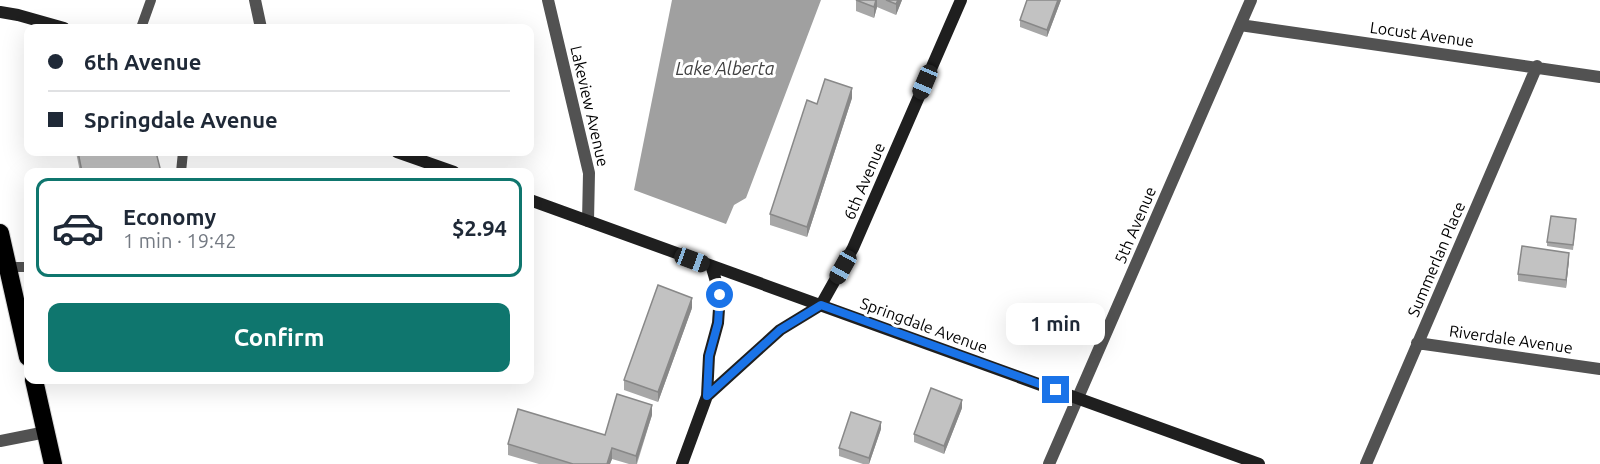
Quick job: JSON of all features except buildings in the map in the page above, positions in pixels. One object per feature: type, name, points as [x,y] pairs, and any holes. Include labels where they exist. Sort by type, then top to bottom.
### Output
[{"type":"highway","points":[[0,232],[24,339]]},
{"type":"highway","points":[[35,384],[53,464]]},
{"type":"street","points":[[255,0],[260,24]]},
{"type":"street","name":"Lakeview Avenue","points":[[548,0],[589,173],[588,221]]},
{"type":"street","name":"6th Avenue","points":[[707,396],[780,330],[821,305],[853,248],[961,0]]},
{"type":"street","name":"5th Avenue","points":[[1049,464],[1251,0]]},
{"type":"street","points":[[0,12],[50,24]]},
{"type":"street","name":"Locust Avenue","points":[[1240,25],[1537,66],[1600,77]]},
{"type":"street","name":"Summerlan Place","points":[[1366,464],[1537,66]]},
{"type":"street","points":[[408,156],[443,168]]},
{"type":"street","name":"Springdale Avenue","points":[[534,201],[1259,464]]},
{"type":"street","name":"6th Avenue","points":[[682,464],[707,396],[709,356],[718,323],[720,295],[712,267]]},
{"type":"street","name":"Riverdale Avenue","points":[[1417,343],[1600,369]]},
{"type":"street","points":[[0,441],[46,432]]},
{"type":"lane","points":[[142,24],[151,0]]},
{"type":"lane","points":[[8,267],[24,267]]},
{"type":"water","name":"Lake Alberta","points":[[672,0],[821,0],[746,198],[734,205],[726,224],[634,190]]},
{"type":"route","points":[[720,295],[718,323],[709,356],[707,396],[780,330],[821,305],[1056,390]]}]
